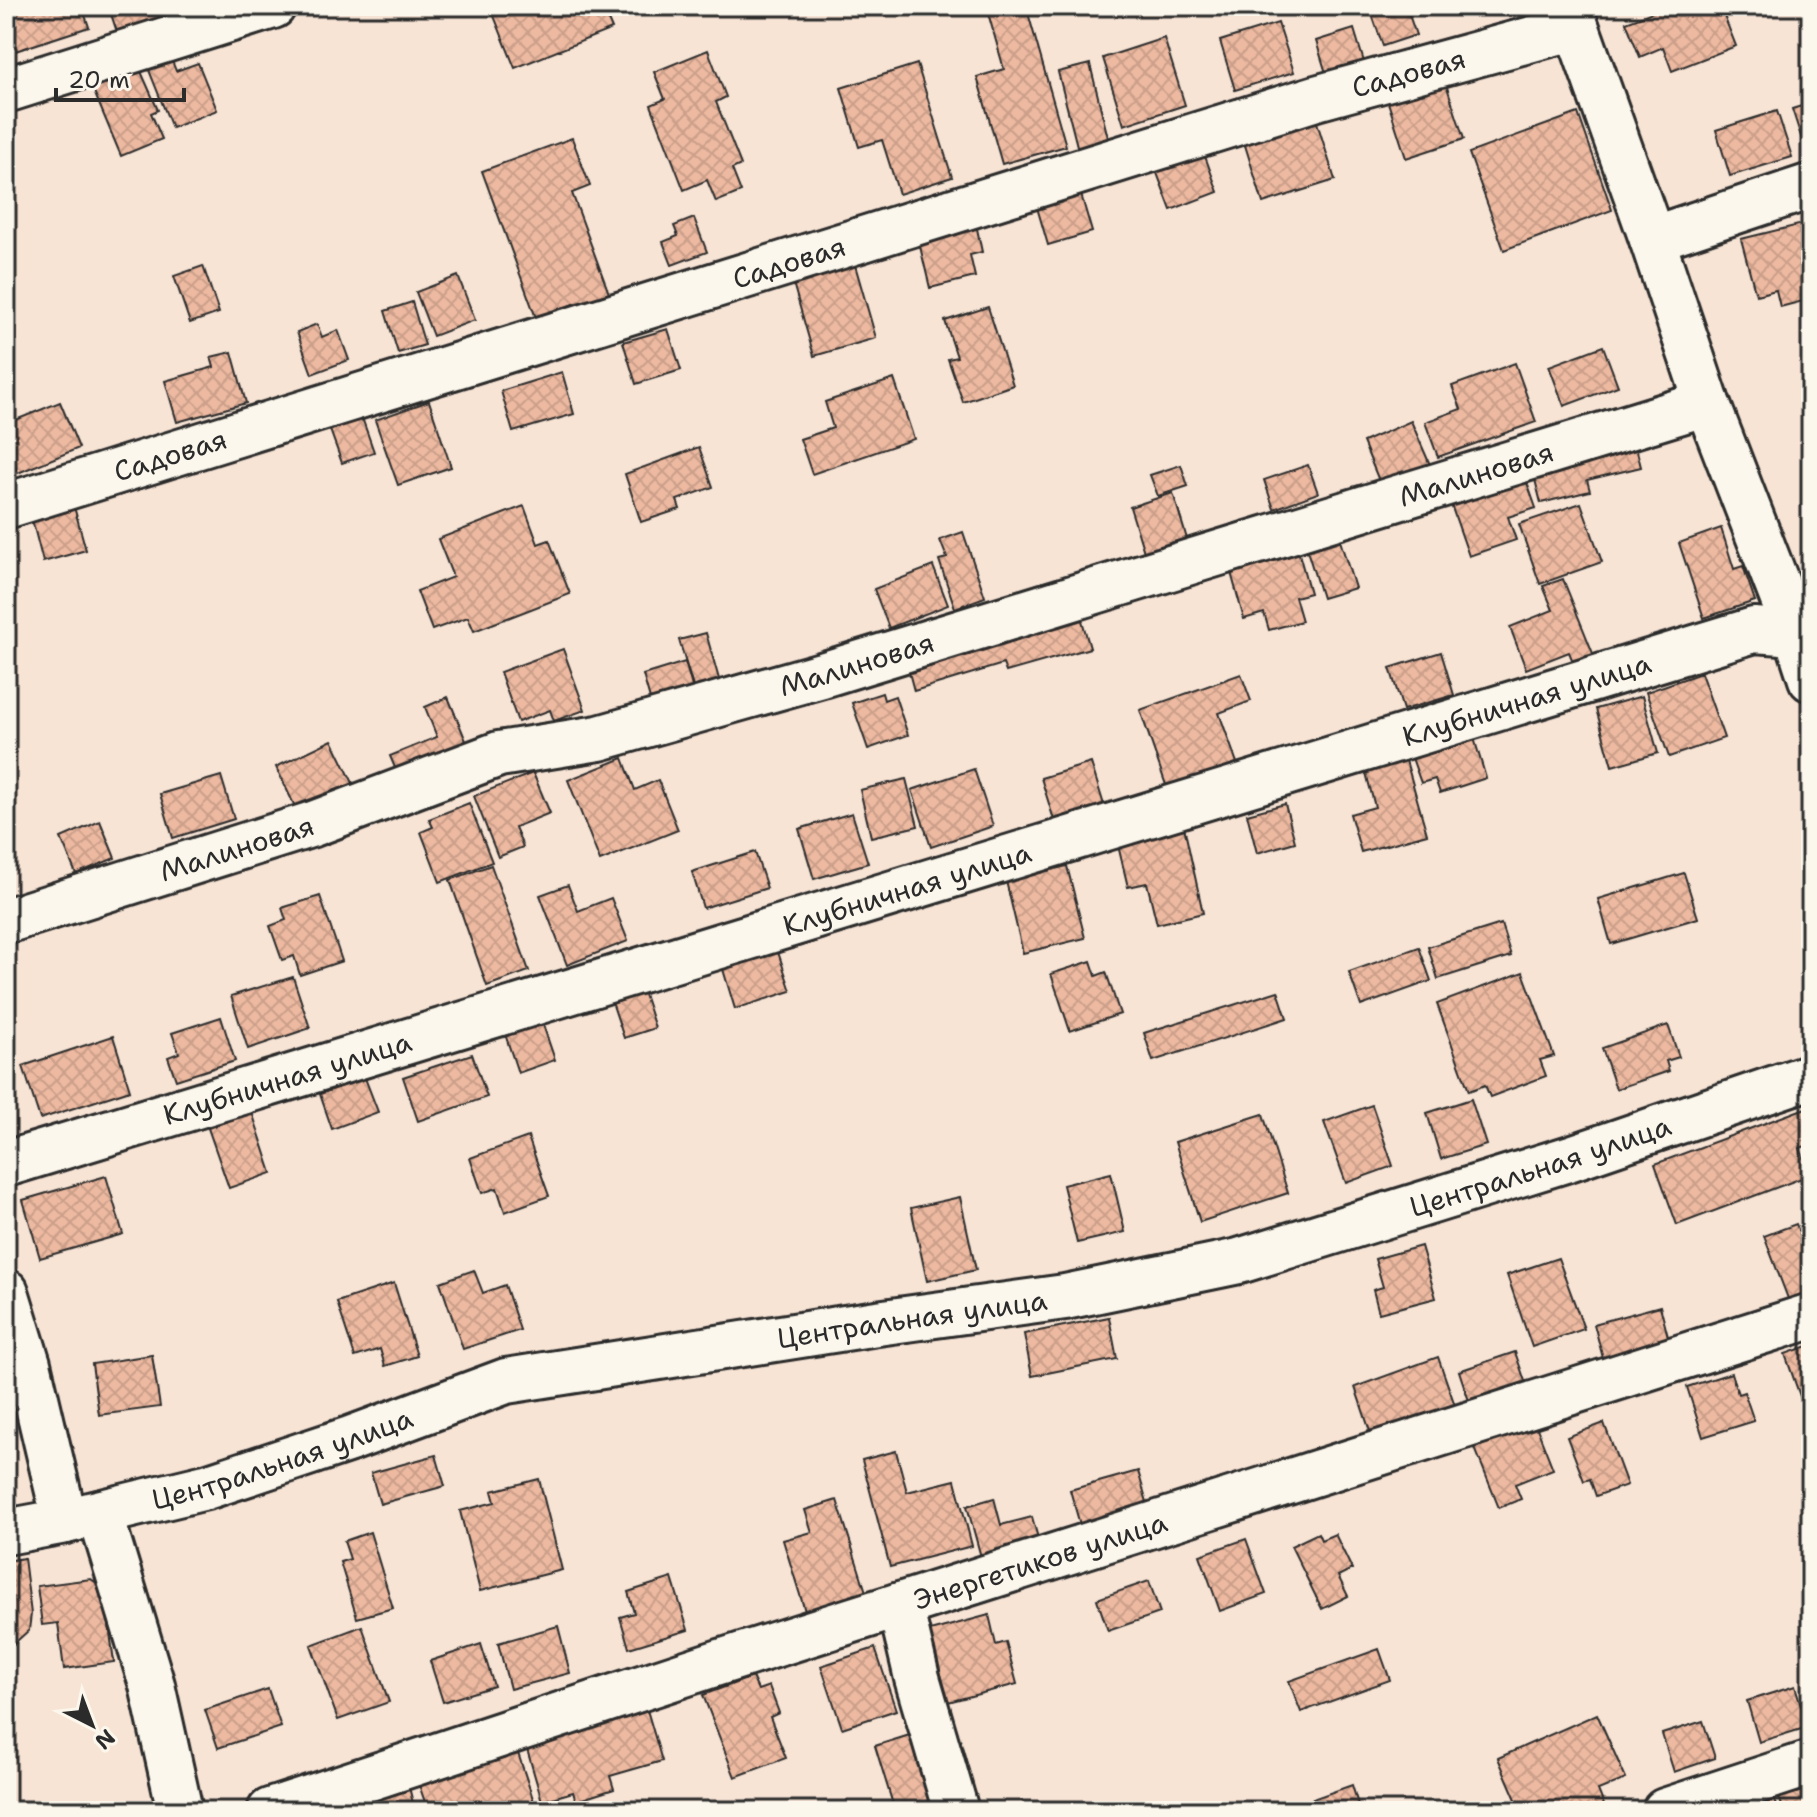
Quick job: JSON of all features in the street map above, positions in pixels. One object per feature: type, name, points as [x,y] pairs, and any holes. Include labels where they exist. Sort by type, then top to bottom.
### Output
[{"type":"street","points":[[6,90],[273,6]]},
{"type":"street","points":[[1573,17],[1707,403],[1804,631],[1811,679]]},
{"type":"street","name":"Садовая","points":[[6,506],[1573,17]]},
{"type":"street","points":[[1652,239],[1811,186]]},
{"type":"street","name":"Малиновая","points":[[6,921],[313,824],[499,754],[599,738],[822,675],[1707,403]]},
{"type":"street","name":"Клубничная улица","points":[[6,1164],[1754,630],[1804,631]]},
{"type":"street","name":"Центральная улица","points":[[6,1532],[206,1487],[350,1439],[506,1381],[1065,1297],[1239,1261],[1571,1158],[1811,1076]]},
{"type":"street","points":[[6,1292],[17,1367],[152,1685],[180,1811]]},
{"type":"street","name":"Энергетиков улица","points":[[270,1811],[900,1605],[1811,1316]]},
{"type":"street","points":[[900,1605],[917,1678],[956,1811]]},
{"type":"street","points":[[1665,1811],[1811,1763]]},
{"type":"building","points":[[6,6],[82,6],[89,27],[6,54]]},
{"type":"building","points":[[206,6],[119,38],[109,8]]},
{"type":"building","points":[[490,6],[602,6],[612,29],[515,68]]},
{"type":"building","points":[[986,6],[1026,6],[1066,146],[1002,164],[977,77],[1004,69]]},
{"type":"building","points":[[1369,6],[1406,6],[1416,35],[1383,46]]},
{"type":"building","points":[[1668,6],[1720,6],[1736,46],[1672,71],[1663,47],[1640,57],[1626,22]]},
{"type":"building","points":[[1278,23],[1294,72],[1235,90],[1220,41]]},
{"type":"building","points":[[1354,29],[1364,62],[1326,73],[1316,41]]},
{"type":"building","points":[[1164,38],[1185,105],[1124,125],[1103,58]]},
{"type":"building","points":[[708,50],[726,97],[716,102],[741,165],[732,169],[741,192],[716,202],[707,180],[684,190],[651,105],[665,99],[654,72]]},
{"type":"building","points":[[172,61],[176,71],[198,63],[217,110],[172,128],[149,70]]},
{"type":"building","points":[[917,64],[952,177],[899,194],[882,140],[859,147],[841,88]]},
{"type":"building","points":[[1090,64],[1109,142],[1078,150],[1058,72]]},
{"type":"building","points":[[139,67],[158,110],[151,113],[162,139],[121,156],[92,87]]},
{"type":"building","points":[[1444,78],[1464,139],[1406,158],[1386,96]]},
{"type":"building","points":[[1811,103],[1811,150],[1806,152],[1792,109]]},
{"type":"building","points":[[1777,111],[1792,157],[1730,176],[1716,130]]},
{"type":"building","points":[[1578,113],[1612,210],[1504,250],[1469,153]]},
{"type":"building","points":[[1316,119],[1335,180],[1263,203],[1244,142]]},
{"type":"building","points":[[572,138],[590,186],[572,193],[611,299],[539,326],[482,171]]},
{"type":"building","points":[[1202,148],[1218,192],[1171,210],[1154,165]]},
{"type":"building","points":[[1080,191],[1092,232],[1048,245],[1036,204]]},
{"type":"building","points":[[694,218],[707,252],[672,265],[663,242],[678,236],[674,226]]},
{"type":"building","points":[[1811,222],[1811,299],[1780,307],[1776,290],[1756,295],[1741,239]]},
{"type":"building","points":[[976,224],[982,252],[970,255],[975,277],[930,288],[918,238]]},
{"type":"building","points":[[855,265],[876,338],[814,356],[793,283]]},
{"type":"building","points":[[203,266],[219,313],[190,323],[174,276]]},
{"type":"building","points":[[458,276],[475,320],[433,336],[416,292]]},
{"type":"building","points":[[412,302],[425,345],[398,353],[385,311]]},
{"type":"building","points":[[988,307],[1013,385],[963,402],[948,359],[957,357],[945,321]]},
{"type":"building","points":[[317,324],[322,337],[338,330],[349,360],[312,374],[297,332]]},
{"type":"building","points":[[668,329],[681,370],[636,384],[623,342]]},
{"type":"building","points":[[1603,346],[1618,386],[1564,406],[1549,366]]},
{"type":"building","points":[[232,352],[246,403],[177,422],[165,381],[214,367],[211,357]]},
{"type":"building","points":[[1515,363],[1536,422],[1438,457],[1425,422],[1461,409],[1452,386]]},
{"type":"building","points":[[562,372],[574,414],[513,432],[501,391]]},
{"type":"building","points":[[894,379],[914,439],[812,474],[800,439],[833,428],[825,402]]},
{"type":"building","points":[[429,401],[451,467],[398,485],[375,420]]},
{"type":"building","points":[[60,402],[79,448],[18,473],[6,445],[6,424]]},
{"type":"building","points":[[361,415],[374,452],[342,463],[329,427]]},
{"type":"building","points":[[1411,421],[1431,467],[1382,488],[1363,442]]},
{"type":"building","points":[[1635,443],[1641,467],[1587,480],[1590,491],[1541,503],[1532,468]]},
{"type":"building","points":[[699,447],[713,487],[677,500],[680,509],[641,522],[625,474]]},
{"type":"building","points":[[1181,465],[1188,486],[1158,496],[1150,475]]},
{"type":"building","points":[[1308,465],[1318,493],[1274,509],[1264,480]]},
{"type":"building","points":[[1524,474],[1536,508],[1508,517],[1516,540],[1469,556],[1449,499]]},
{"type":"building","points":[[1173,493],[1187,539],[1144,552],[1130,507]]},
{"type":"building","points":[[71,496],[86,550],[43,562],[29,508]]},
{"type":"building","points":[[1581,503],[1602,562],[1540,584],[1519,524]]},
{"type":"building","points":[[524,506],[538,544],[549,540],[570,594],[474,631],[468,617],[432,630],[417,591],[453,577],[438,539]]},
{"type":"building","points":[[1721,528],[1734,569],[1743,566],[1755,601],[1704,618],[1679,543]]},
{"type":"building","points":[[963,532],[985,597],[955,608],[939,560],[947,558],[940,540]]},
{"type":"building","points":[[1338,534],[1355,588],[1322,598],[1305,544]]},
{"type":"building","points":[[1298,550],[1310,593],[1295,597],[1302,621],[1269,630],[1264,613],[1244,619],[1230,569]]},
{"type":"building","points":[[933,566],[948,605],[889,628],[874,589]]},
{"type":"building","points":[[1563,579],[1594,656],[1574,664],[1569,652],[1526,669],[1510,627],[1553,610],[1543,586]]},
{"type":"building","points":[[1079,610],[1090,648],[1006,672],[1003,664],[914,691],[906,661]]},
{"type":"building","points":[[706,633],[722,690],[696,697],[679,640]]},
{"type":"building","points":[[563,649],[585,710],[554,721],[550,710],[518,722],[500,672]]},
{"type":"building","points":[[1441,652],[1454,695],[1403,710],[1390,668]]},
{"type":"building","points":[[685,662],[693,690],[651,703],[643,675]]},
{"type":"building","points":[[1701,673],[1724,738],[1669,757],[1646,692]]},
{"type":"building","points":[[1241,674],[1251,701],[1219,713],[1237,763],[1167,788],[1140,710]]},
{"type":"building","points":[[882,693],[884,700],[895,696],[908,735],[868,749],[852,703]]},
{"type":"building","points":[[1642,696],[1658,753],[1612,766],[1596,709]]},
{"type":"building","points":[[448,697],[471,753],[401,782],[390,756],[437,737],[425,707]]},
{"type":"building","points":[[1474,738],[1486,778],[1440,793],[1435,779],[1421,783],[1412,758]]},
{"type":"building","points":[[332,740],[354,785],[298,813],[276,767]]},
{"type":"building","points":[[1405,757],[1427,834],[1361,852],[1350,814],[1375,807],[1365,769]]},
{"type":"building","points":[[623,758],[635,790],[658,780],[678,830],[600,861],[568,780]]},
{"type":"building","points":[[1091,763],[1104,805],[1054,820],[1041,778]]},
{"type":"building","points":[[974,769],[993,826],[931,847],[912,790]]},
{"type":"building","points":[[533,773],[550,813],[515,827],[523,847],[498,857],[474,796]]},
{"type":"building","points":[[221,776],[234,819],[173,838],[160,794]]},
{"type":"building","points":[[906,779],[918,826],[871,837],[860,790]]},
{"type":"building","points":[[469,803],[492,862],[440,882],[421,832],[433,827],[429,819]]},
{"type":"building","points":[[1285,804],[1295,842],[1257,853],[1247,814]]},
{"type":"building","points":[[852,813],[868,863],[814,879],[799,829]]},
{"type":"building","points":[[100,821],[115,858],[76,874],[61,838]]},
{"type":"building","points":[[1183,822],[1203,913],[1157,924],[1147,883],[1128,887],[1116,837]]},
{"type":"building","points":[[755,852],[767,888],[703,908],[692,872]]},
{"type":"building","points":[[491,865],[529,971],[487,986],[450,880]]},
{"type":"building","points":[[1067,866],[1085,938],[1023,953],[1006,881]]},
{"type":"building","points":[[1684,873],[1698,918],[1611,944],[1598,899]]},
{"type":"building","points":[[568,885],[578,911],[611,898],[628,941],[567,965],[540,895]]},
{"type":"building","points":[[320,896],[342,961],[300,975],[294,956],[282,960],[270,926],[286,920],[282,908]]},
{"type":"building","points":[[1501,924],[1511,956],[1438,979],[1428,947]]},
{"type":"building","points":[[1419,947],[1431,981],[1361,1006],[1349,972]]},
{"type":"building","points":[[777,949],[791,991],[735,1009],[722,966]]},
{"type":"building","points":[[1091,961],[1096,976],[1106,972],[1120,1014],[1070,1031],[1051,974]]},
{"type":"building","points":[[1523,972],[1554,1056],[1540,1060],[1546,1076],[1490,1097],[1485,1085],[1469,1091],[1437,1004]]},
{"type":"building","points":[[293,977],[310,1028],[248,1049],[231,996]]},
{"type":"building","points":[[643,991],[655,1028],[624,1038],[612,1002]]},
{"type":"building","points":[[1278,991],[1287,1018],[1153,1061],[1144,1033]]},
{"type":"building","points":[[221,1017],[235,1061],[176,1080],[168,1057],[179,1053],[172,1033]]},
{"type":"building","points":[[542,1022],[555,1060],[518,1073],[505,1034]]},
{"type":"building","points":[[1668,1025],[1679,1057],[1666,1061],[1669,1071],[1616,1089],[1602,1048]]},
{"type":"building","points":[[113,1036],[130,1090],[40,1119],[23,1066]]},
{"type":"building","points":[[472,1054],[487,1097],[418,1121],[403,1077]]},
{"type":"building","points":[[365,1078],[378,1112],[332,1129],[320,1094]]},
{"type":"building","points":[[1471,1099],[1486,1145],[1441,1159],[1427,1113]]},
{"type":"building","points":[[1372,1105],[1393,1166],[1346,1183],[1324,1122]]},
{"type":"building","points":[[1811,1106],[1811,1144],[1800,1148],[1810,1175],[1677,1225],[1655,1164]]},
{"type":"building","points":[[252,1112],[272,1173],[229,1188],[208,1128]]},
{"type":"building","points":[[1263,1114],[1288,1193],[1200,1222],[1175,1142]]},
{"type":"building","points":[[528,1137],[549,1196],[505,1212],[497,1188],[482,1193],[470,1158]]},
{"type":"building","points":[[1111,1173],[1125,1232],[1077,1243],[1063,1185]]},
{"type":"building","points":[[106,1176],[123,1234],[40,1258],[23,1200]]},
{"type":"building","points":[[960,1197],[976,1270],[927,1281],[911,1208]]},
{"type":"building","points":[[1796,1224],[1800,1234],[1811,1230],[1811,1301],[1792,1309],[1764,1236]]},
{"type":"building","points":[[1421,1246],[1436,1298],[1379,1313],[1373,1290],[1383,1287],[1375,1259]]},
{"type":"building","points":[[1558,1258],[1584,1329],[1532,1347],[1507,1275]]},
{"type":"building","points":[[474,1270],[483,1293],[505,1285],[520,1330],[463,1349],[440,1282]]},
{"type":"building","points":[[394,1283],[417,1356],[385,1366],[380,1349],[355,1357],[337,1302]]},
{"type":"building","points":[[1660,1306],[1673,1356],[1607,1373],[1594,1324]]},
{"type":"building","points":[[1109,1317],[1117,1359],[1032,1376],[1024,1334]]},
{"type":"building","points":[[1811,1345],[1811,1427],[1785,1354]]},
{"type":"building","points":[[1515,1352],[1529,1393],[1473,1413],[1459,1371]]},
{"type":"building","points":[[152,1355],[160,1407],[99,1415],[92,1364]]},
{"type":"building","points":[[1438,1357],[1459,1417],[1375,1446],[1355,1387]]},
{"type":"building","points":[[1731,1373],[1738,1394],[1744,1392],[1754,1421],[1703,1437],[1687,1387]]},
{"type":"building","points":[[1535,1423],[1553,1469],[1515,1484],[1521,1499],[1499,1508],[1475,1448]]},
{"type":"building","points":[[1604,1423],[1627,1485],[1596,1496],[1590,1479],[1584,1481],[1567,1437]]},
{"type":"building","points":[[896,1451],[907,1492],[955,1480],[972,1546],[890,1567],[862,1460]]},
{"type":"building","points":[[436,1455],[445,1486],[380,1504],[371,1473]]},
{"type":"building","points":[[1138,1471],[1151,1516],[1083,1535],[1070,1490]]},
{"type":"building","points":[[539,1479],[562,1570],[480,1591],[460,1511],[495,1502],[492,1491]]},
{"type":"building","points":[[994,1498],[1001,1525],[1032,1517],[1042,1552],[984,1568],[967,1506]]},
{"type":"building","points":[[837,1500],[866,1592],[805,1611],[783,1540],[812,1532],[805,1510]]},
{"type":"building","points":[[370,1532],[393,1608],[357,1618],[340,1562],[350,1559],[344,1541]]},
{"type":"building","points":[[1318,1533],[1321,1540],[1335,1534],[1352,1569],[1338,1576],[1348,1596],[1322,1609],[1291,1546]]},
{"type":"building","points":[[1246,1539],[1266,1594],[1220,1611],[1200,1555]]},
{"type":"building","points":[[24,1558],[31,1614],[29,1630],[6,1651],[6,1561]]},
{"type":"building","points":[[672,1578],[688,1630],[629,1648],[620,1617],[634,1613],[628,1592]]},
{"type":"building","points":[[91,1579],[104,1588],[114,1662],[64,1669],[58,1623],[42,1625],[37,1586]]},
{"type":"building","points":[[1149,1581],[1160,1613],[1108,1631],[1097,1599]]},
{"type":"building","points":[[989,1615],[996,1645],[1006,1642],[1017,1684],[948,1702],[930,1631]]},
{"type":"building","points":[[362,1626],[389,1702],[338,1720],[311,1645]]},
{"type":"building","points":[[558,1626],[570,1673],[510,1689],[498,1643]]},
{"type":"building","points":[[481,1644],[494,1686],[443,1702],[430,1661]]},
{"type":"building","points":[[875,1648],[896,1710],[842,1728],[821,1666]]},
{"type":"building","points":[[1379,1649],[1390,1680],[1301,1712],[1289,1681]]},
{"type":"building","points":[[752,1677],[758,1690],[769,1686],[779,1713],[770,1717],[786,1758],[735,1777],[703,1695]]},
{"type":"building","points":[[1795,1686],[1808,1727],[1759,1742],[1747,1701]]},
{"type":"building","points":[[268,1689],[281,1727],[218,1748],[205,1710]]},
{"type":"building","points":[[645,1703],[662,1761],[610,1776],[614,1789],[576,1801],[573,1792],[542,1801],[524,1739]]},
{"type":"building","points":[[1597,1714],[1626,1779],[1598,1790],[1604,1805],[1590,1811],[1557,1811],[1554,1803],[1536,1811],[1521,1811],[1498,1758]]},
{"type":"building","points":[[1703,1721],[1715,1758],[1674,1772],[1662,1734]]},
{"type":"building","points":[[919,1732],[943,1807],[930,1811],[895,1811],[875,1746]]},
{"type":"building","points":[[516,1747],[537,1811],[465,1811],[462,1803],[428,1811],[417,1779]]},
{"type":"building","points":[[1811,1782],[1811,1811],[1784,1811],[1774,1784]]},
{"type":"building","points":[[408,1783],[415,1811],[358,1811],[354,1799]]},
{"type":"building","points":[[1352,1785],[1360,1811],[1307,1811],[1304,1802]]},
{"type":"building","points":[[1770,1790],[1778,1811],[1716,1811]]}]
